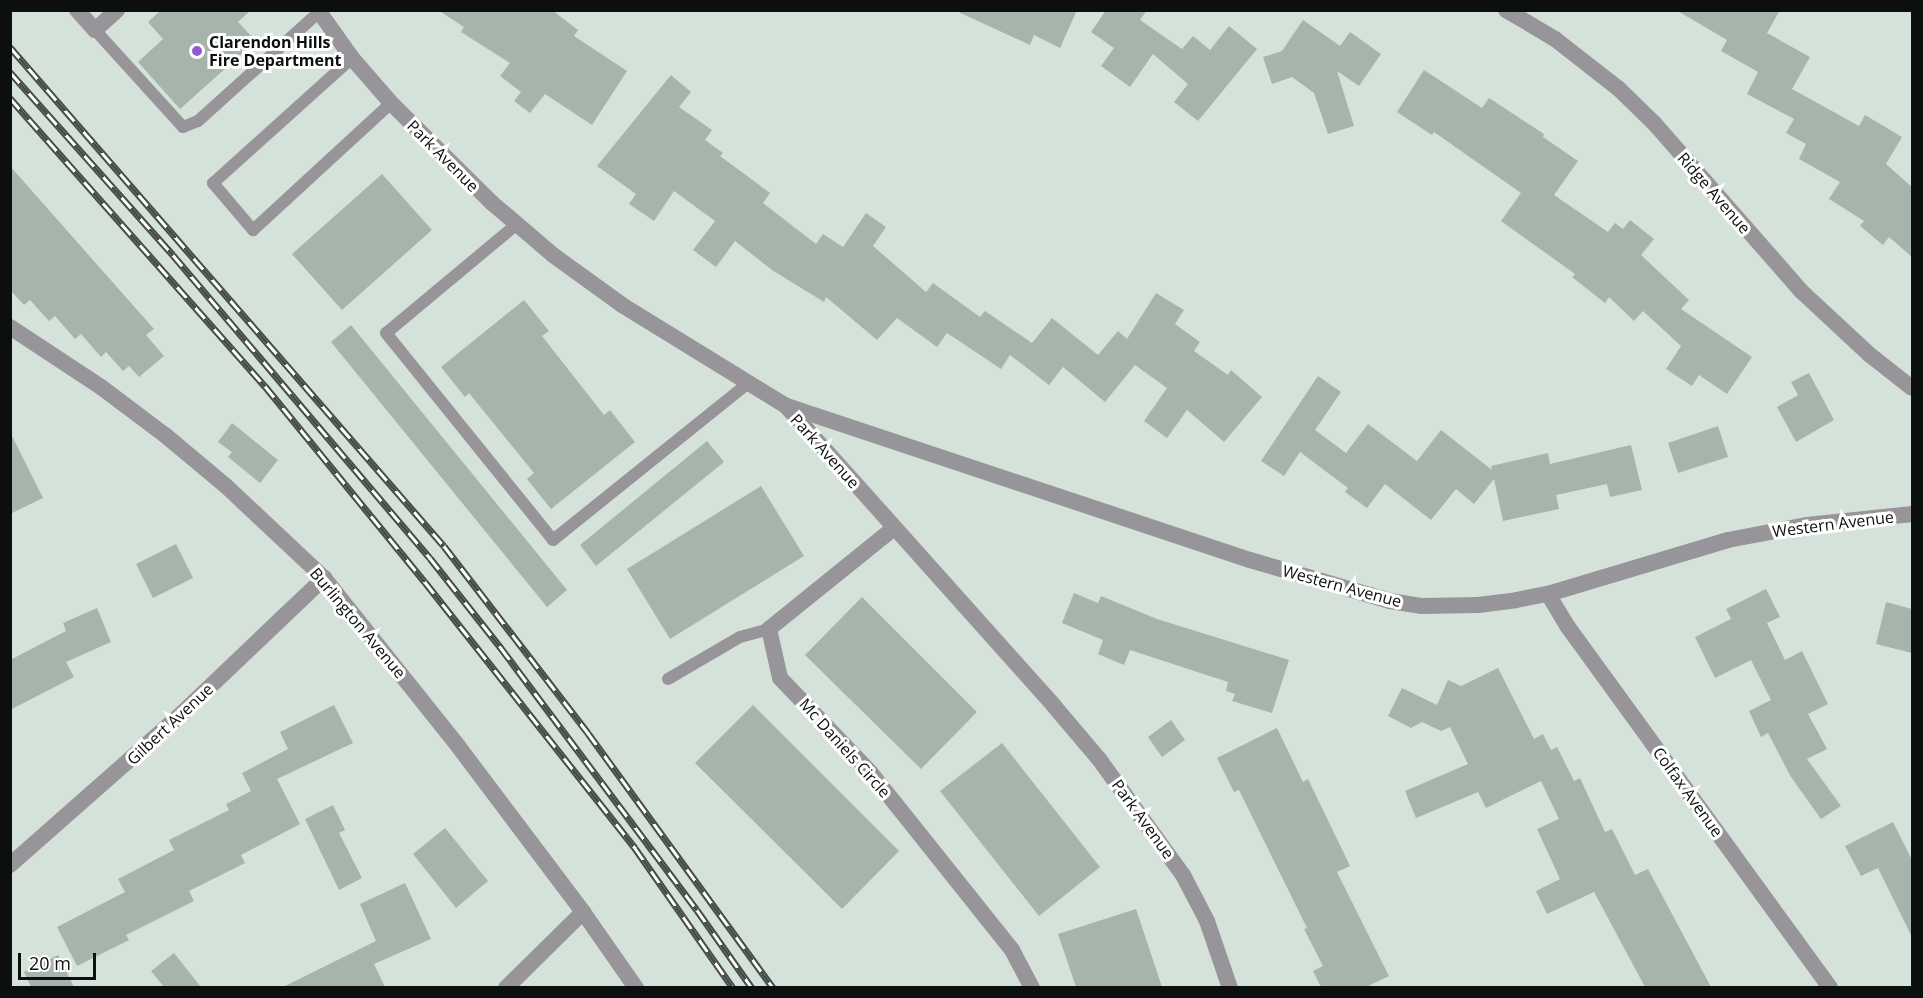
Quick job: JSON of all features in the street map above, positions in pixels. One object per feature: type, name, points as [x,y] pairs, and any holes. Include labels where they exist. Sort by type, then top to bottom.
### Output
[{"type":"street","points":[[77,10],[95,30],[117,10]]},
{"type":"street","name":"Ridge Avenue","points":[[1506,10],[1555,39],[1619,89],[1654,123],[1800,290],[1870,355],[1912,388]]},
{"type":"street","name":"Park Avenue","points":[[319,11],[352,58],[391,103],[439,153],[517,224],[622,305],[786,406],[1054,705],[1161,841],[1183,875],[1207,921],[1230,987]]},
{"type":"street","name":"Burlington Avenue","points":[[10,327],[101,387],[165,435],[226,486],[324,578],[451,737],[583,912],[636,987]]},
{"type":"street","name":"Western Avenue","points":[[786,406],[1250,560],[1390,601],[1420,606],[1478,605],[1548,594],[1728,540],[1807,525],[1912,514]]},
{"type":"street","points":[[769,629],[894,528]]},
{"type":"street","name":"Gilbert Avenue","points":[[10,865],[178,717],[324,578]]},
{"type":"street","name":"Colfax Avenue","points":[[1548,594],[1568,627],[1830,987]]},
{"type":"street","name":"Mc Daniels Circle","points":[[769,629],[780,678],[870,772],[1012,950],[1032,987]]},
{"type":"street","points":[[506,987],[583,912]]},
{"type":"lane","points":[[95,30],[183,127],[198,121],[319,11]]},
{"type":"lane","points":[[352,58],[213,183],[253,230],[391,103]]},
{"type":"lane","points":[[517,224],[386,333],[554,540],[748,383]]},
{"type":"lane","points":[[668,679],[740,637],[769,629]]},
{"type":"building","name":"Clarendon Hills Fire Department","points":[[161,10],[251,10],[238,22],[256,41],[180,109],[138,62],[163,39],[148,22]]},
{"type":"building","points":[[438,10],[552,10],[578,30],[574,36],[627,71],[592,125],[545,94],[530,113],[514,101],[521,92],[500,76],[510,63],[461,32],[464,27]]},
{"type":"building","points":[[954,10],[1077,10],[1060,48],[1034,35],[1030,45]]},
{"type":"building","points":[[1106,10],[1147,10],[1140,20],[1182,49],[1193,36],[1210,50],[1229,26],[1257,49],[1198,121],[1174,102],[1188,84],[1153,54],[1130,87],[1101,66],[1114,48],[1091,32]]},
{"type":"building","points":[[1676,10],[1780,10],[1767,33],[1810,57],[1792,89],[1859,126],[1865,115],[1902,137],[1886,164],[1912,187],[1912,257],[1889,237],[1883,245],[1860,226],[1864,221],[1829,199],[1840,182],[1799,159],[1806,144],[1786,133],[1794,119],[1747,94],[1758,72],[1721,51],[1727,40]]},
{"type":"building","points":[[1303,20],[1340,46],[1350,32],[1381,54],[1359,86],[1337,71],[1354,126],[1328,134],[1314,93],[1292,77],[1272,84],[1263,57],[1282,51]]},
{"type":"building","points":[[1424,70],[1482,108],[1489,98],[1544,134],[1543,137],[1578,161],[1554,195],[1608,232],[1615,223],[1623,229],[1630,220],[1654,239],[1641,255],[1689,300],[1681,309],[1752,357],[1727,394],[1699,375],[1692,386],[1666,369],[1681,346],[1643,311],[1634,321],[1609,297],[1605,303],[1572,277],[1575,274],[1501,221],[1521,193],[1434,132],[1432,135],[1397,112]]},
{"type":"building","points":[[671,75],[691,92],[679,107],[712,130],[705,140],[723,153],[720,156],[770,193],[763,203],[816,244],[823,234],[843,247],[866,213],[886,227],[873,246],[926,292],[933,283],[980,317],[985,311],[1032,343],[1052,318],[1098,355],[1118,331],[1127,339],[1156,293],[1184,310],[1175,324],[1200,342],[1194,351],[1228,375],[1231,370],[1262,397],[1224,442],[1187,410],[1167,438],[1144,421],[1167,388],[1135,365],[1105,402],[1063,367],[1049,385],[1010,355],[1001,369],[947,333],[937,347],[897,318],[877,340],[826,297],[824,302],[772,270],[735,241],[716,267],[693,250],[715,221],[674,191],[654,221],[629,204],[636,194],[597,166]]},
{"type":"building","points":[[10,166],[154,329],[146,335],[164,356],[139,377],[129,366],[123,371],[106,352],[101,357],[81,334],[75,339],[55,316],[49,321],[30,300],[24,305],[10,290]]},
{"type":"building","points":[[382,174],[432,230],[342,310],[292,254]]},
{"type":"building","points":[[524,300],[549,331],[542,336],[604,415],[610,410],[635,442],[551,509],[527,479],[534,473],[469,393],[465,397],[441,367]]},
{"type":"building","points":[[351,325],[567,590],[547,607],[331,342]]},
{"type":"building","points":[[1809,373],[1834,420],[1796,442],[1777,407],[1798,395],[1791,382]]},
{"type":"building","points":[[1318,376],[1341,392],[1315,430],[1346,453],[1368,424],[1417,461],[1441,430],[1492,470],[1491,466],[1548,453],[1550,464],[1631,445],[1642,490],[1610,497],[1607,484],[1556,495],[1559,509],[1503,521],[1494,479],[1474,504],[1456,489],[1431,520],[1385,484],[1367,508],[1345,492],[1348,488],[1300,452],[1284,476],[1261,461]]},
{"type":"building","points":[[232,423],[278,460],[260,483],[228,457],[232,452],[218,442]]},
{"type":"building","points":[[1718,426],[1728,457],[1678,473],[1668,443]]},
{"type":"building","points":[[10,432],[43,498],[10,514]]},
{"type":"building","points":[[707,441],[724,462],[596,566],[580,545]]},
{"type":"building","points":[[761,486],[804,556],[670,639],[627,569]]},
{"type":"building","points":[[176,544],[193,578],[153,598],[136,564]]},
{"type":"building","points":[[1766,589],[1780,617],[1767,623],[1785,660],[1802,651],[1828,704],[1808,714],[1827,749],[1807,759],[1841,806],[1821,819],[1791,777],[1768,733],[1761,737],[1749,711],[1771,700],[1751,660],[1715,678],[1695,637],[1731,619],[1726,609]]},
{"type":"building","points":[[1074,593],[1098,603],[1101,596],[1157,619],[1289,660],[1272,713],[1232,701],[1235,694],[1226,691],[1228,682],[1130,650],[1124,665],[1098,654],[1103,640],[1062,623]]},
{"type":"building","points":[[862,597],[977,712],[921,769],[805,655]]},
{"type":"building","points":[[1886,602],[1912,609],[1912,653],[1876,644]]},
{"type":"building","points":[[97,608],[111,642],[66,662],[74,677],[10,710],[10,660],[66,631],[63,623]]},
{"type":"building","points":[[1498,668],[1534,739],[1543,734],[1551,750],[1557,747],[1574,781],[1580,778],[1605,832],[1612,829],[1635,875],[1648,869],[1711,987],[1645,987],[1594,892],[1547,914],[1536,891],[1560,879],[1537,829],[1559,819],[1541,781],[1486,808],[1478,792],[1416,818],[1405,791],[1468,764],[1450,727],[1441,731],[1422,722],[1411,728],[1388,716],[1402,688],[1437,705],[1448,680],[1461,686]]},
{"type":"building","points":[[334,705],[353,743],[277,779],[300,824],[241,855],[245,863],[189,891],[194,901],[126,935],[129,940],[77,966],[57,927],[125,892],[118,879],[174,850],[169,840],[229,810],[226,804],[251,791],[242,773],[288,749],[280,732]]},
{"type":"building","points":[[753,705],[899,851],[842,909],[695,763]]},
{"type":"building","points":[[1171,720],[1185,740],[1162,757],[1148,737]]},
{"type":"building","points":[[1277,728],[1303,782],[1308,779],[1350,866],[1337,872],[1389,976],[1366,987],[1321,987],[1313,971],[1323,966],[1304,929],[1307,928],[1239,790],[1234,792],[1217,758]]},
{"type":"building","points":[[1002,743],[1100,867],[1039,916],[940,791]]},
{"type":"building","points":[[333,805],[345,830],[339,833],[362,878],[339,890],[305,819]]},
{"type":"building","points":[[1893,822],[1912,860],[1912,937],[1878,868],[1861,876],[1845,846]]},
{"type":"building","points":[[445,828],[488,881],[456,908],[413,854]]},
{"type":"building","points":[[405,883],[431,939],[374,964],[385,987],[283,987],[376,941],[360,904]]},
{"type":"building","points":[[1136,909],[1162,987],[1076,987],[1058,934]]},
{"type":"building","points":[[174,953],[201,987],[164,987],[151,971]]},
{"type":"building","points":[[58,955],[74,987],[31,987],[24,972]]},
{"type":"railway","points":[[10,47],[444,546],[588,733],[773,988]]},
{"type":"railway","points":[[10,72],[173,255],[430,558],[501,648],[697,910],[752,988]]},
{"type":"railway","points":[[10,98],[265,386],[425,582],[635,848],[733,988]]},
{"type":"place","name":"Clarendon Hills Fire Department","points":[[197,51]]}]
